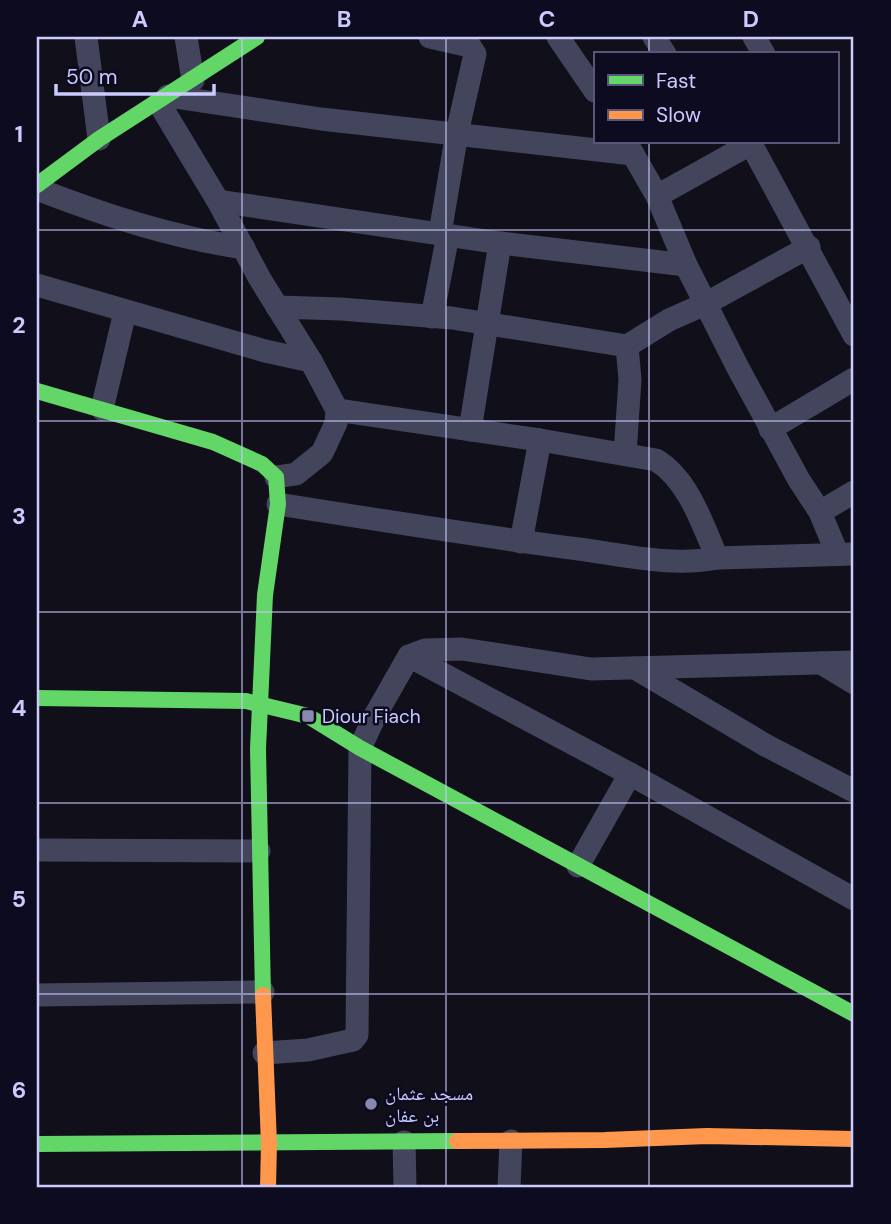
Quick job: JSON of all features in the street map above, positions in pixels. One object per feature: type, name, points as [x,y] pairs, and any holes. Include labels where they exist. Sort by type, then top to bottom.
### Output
[{"type":"street","points":[[86,37],[99,139]]},
{"type":"street","points":[[186,37],[193,80]]},
{"type":"street","points":[[37,187],[99,139],[257,37]]},
{"type":"street","points":[[430,37],[470,46],[474,50],[457,133],[432,317]]},
{"type":"street","points":[[558,37],[594,90]]},
{"type":"street","points":[[654,37],[664,52]]},
{"type":"street","points":[[164,99],[321,119],[630,148],[657,196],[686,265],[770,429],[846,553]]},
{"type":"street","points":[[164,99],[244,248],[337,410],[336,423],[322,453],[296,474],[276,477]]},
{"type":"street","points":[[657,196],[749,144]]},
{"type":"street","points":[[752,144],[854,335]]},
{"type":"street","points":[[37,187],[120,220],[204,242],[244,248]]},
{"type":"street","points":[[218,201],[500,243],[686,265]]},
{"type":"street","points":[[470,430],[500,243]]},
{"type":"street","points":[[277,307],[487,322],[627,346],[669,320],[705,304],[809,247]]},
{"type":"street","points":[[37,285],[265,351],[310,361]]},
{"type":"street","points":[[102,409],[125,312]]},
{"type":"street","points":[[625,454],[630,380],[627,346]]},
{"type":"street","points":[[770,429],[854,379]]},
{"type":"street","points":[[38,397],[102,409],[213,442],[262,464],[276,477],[278,504],[265,595],[260,705],[260,851],[268,1187]]},
{"type":"street","points":[[337,410],[656,460],[674,475],[705,529],[717,558]]},
{"type":"street","points":[[521,542],[540,440]]},
{"type":"street","points":[[820,512],[854,492]]},
{"type":"street","points":[[278,504],[521,542],[678,561],[846,553]]},
{"type":"street","points":[[264,1053],[309,1050],[354,1040],[357,1035],[360,748],[376,714],[410,656],[425,650],[462,649],[577,668],[854,662]]},
{"type":"street","points":[[410,656],[630,774],[854,899]]},
{"type":"street","points":[[821,663],[854,684]]},
{"type":"street","points":[[635,668],[767,746],[854,791]]},
{"type":"street","points":[[37,698],[222,700],[260,705],[307,716],[360,748],[854,1014]]},
{"type":"street","points":[[578,866],[630,774]]},
{"type":"street","points":[[37,850],[260,851]]},
{"type":"street","points":[[37,995],[263,992]]},
{"type":"street","points":[[37,1144],[605,1140],[707,1136],[854,1139]]},
{"type":"street","points":[[509,1187],[510,1141]]},
{"type":"street","points":[[404,1142],[404,1187]]},
{"type":"traffic: fast","points":[[37,185],[99,139],[257,37]]},
{"type":"traffic: fast","points":[[37,391],[213,442],[262,464],[276,477],[278,504],[265,595],[258,749],[263,995]]},
{"type":"traffic: fast","points":[[37,698],[246,701],[308,716],[360,748],[854,1014]]},
{"type":"traffic: fast","points":[[37,1144],[457,1141]]},
{"type":"traffic: slow","points":[[263,995],[269,1144],[268,1187]]},
{"type":"traffic: slow","points":[[457,1141],[707,1136],[854,1139]]},
{"type":"place","name":"Diour Fiach","points":[[308,716]]},
{"type":"place","name":"مسجد عثمان بن عفان","points":[[371,1104]]}]
